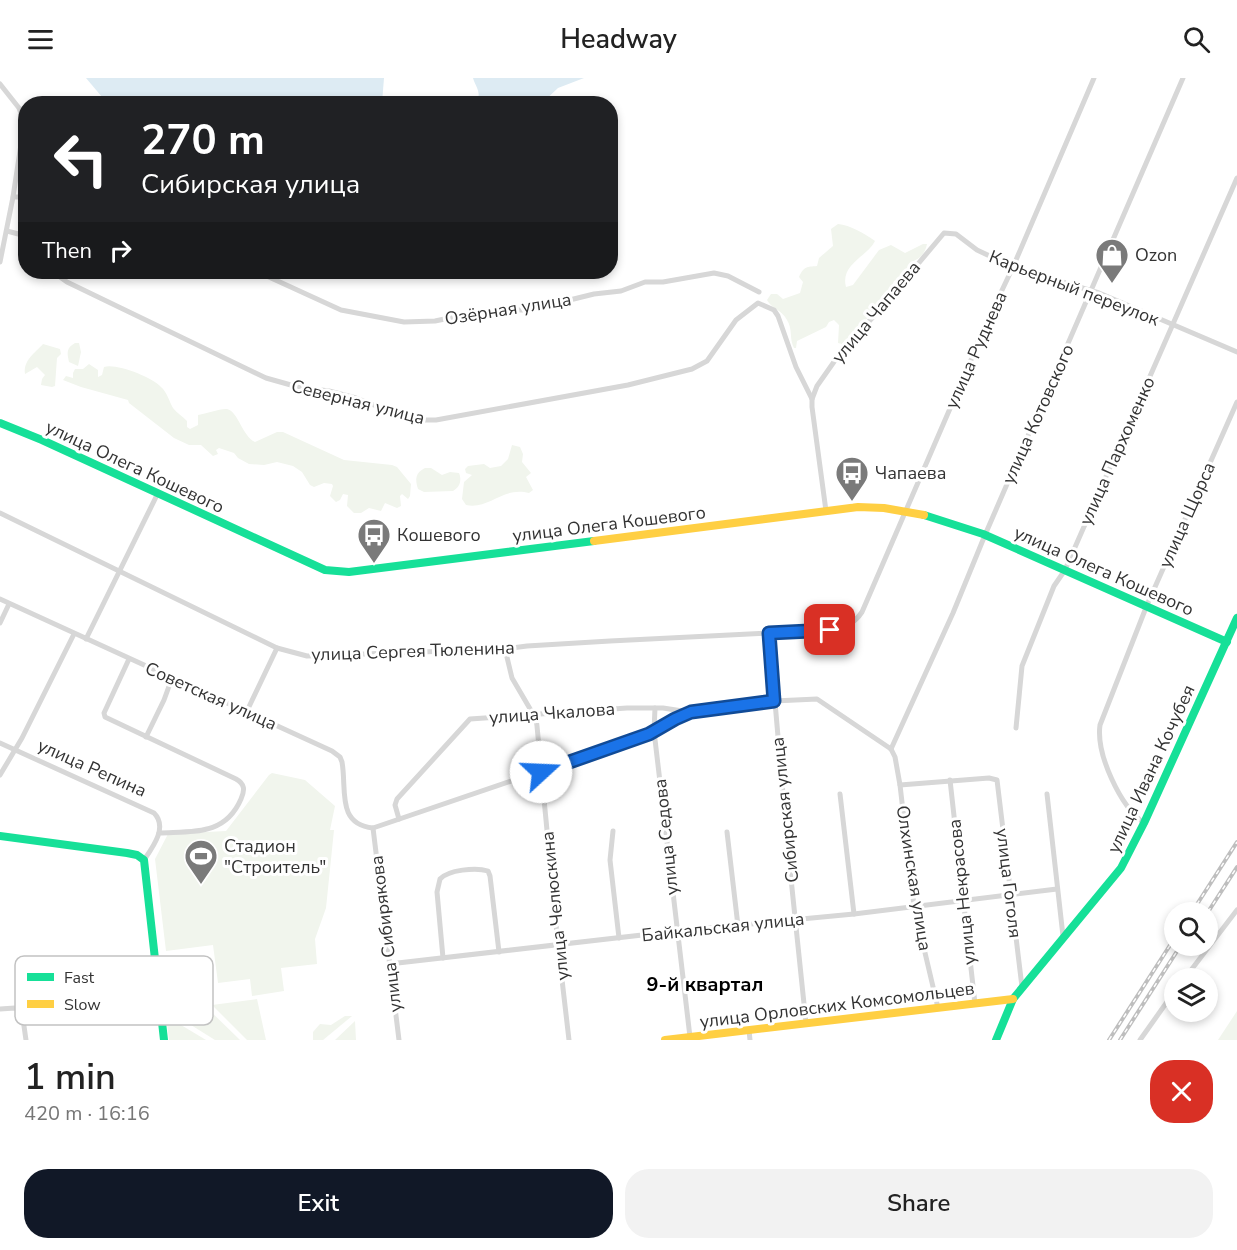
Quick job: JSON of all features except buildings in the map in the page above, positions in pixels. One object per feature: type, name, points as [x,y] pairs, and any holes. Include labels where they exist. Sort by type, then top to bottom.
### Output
[{"type":"street","name":"улица Руднева","points":[[855,620],[862,612],[1094,78]]},
{"type":"street","name":"улица Котовского","points":[[891,749],[953,613],[1183,78]]},
{"type":"street","points":[[0,84],[18,108]]},
{"type":"street","points":[[0,262],[18,164]]},
{"type":"street","name":"улица Пархоменко","points":[[1016,728],[1022,666],[1051,594],[1065,570],[1237,178]]},
{"type":"street","points":[[13,197],[18,197]]},
{"type":"street","points":[[7,231],[18,234]]},
{"type":"street","name":"Карьерный переулок","points":[[949,232],[958,235],[970,246],[986,255],[1013,267],[1091,291],[1237,352]]},
{"type":"street","name":"улица Чапаева","points":[[812,399],[820,380],[843,349],[875,315],[939,238],[949,232]]},
{"type":"street","name":"Озёрная улица","points":[[273,279],[341,310],[404,322],[435,321],[488,310],[529,310],[594,294],[616,292],[645,282],[663,282],[714,273],[728,276],[759,292]]},
{"type":"street","name":"Северная улица","points":[[63,279],[266,378],[298,387],[356,398],[419,421],[494,411],[628,385],[692,369],[706,361],[741,315],[760,303],[774,310],[778,316],[796,367],[812,399]]},
{"type":"street","points":[[812,399],[826,511]]},
{"type":"street","name":"улица Щорса","points":[[1144,823],[1135,817],[1125,804],[1104,758],[1099,736],[1102,718],[1147,605],[1237,402]]},
{"type":"street","name":"улица Олега Кошевого","points":[[0,423],[42,440],[311,565],[339,572],[867,506],[906,509],[935,516],[985,535],[1227,642]]},
{"type":"street","points":[[86,639],[157,495]]},
{"type":"street","name":"улица Сергея Тюленина","points":[[0,513],[277,648],[307,656],[505,649],[838,629],[855,620]]},
{"type":"street","name":"Советская улица","points":[[0,599],[326,747],[340,757],[343,766],[346,810],[357,824],[373,828]]},
{"type":"street","points":[[0,623],[9,604]]},
{"type":"street","name":"улица Ивана Кочубея","points":[[996,1040],[1012,999],[1121,868],[1144,823],[1237,618]]},
{"type":"street","name":"Сибирская улица","points":[[769,633],[806,1023]]},
{"type":"street","points":[[0,775],[22,738],[74,634]]},
{"type":"street","points":[[246,712],[277,648]]},
{"type":"street","name":"улица Челюскина","points":[[505,649],[512,678],[536,720],[537,726],[558,945],[570,1040]]},
{"type":"street","points":[[129,659],[104,715],[106,718],[236,779],[244,788],[235,810],[216,828],[159,833],[144,860],[155,956]]},
{"type":"street","points":[[146,737],[172,678]]},
{"type":"street","points":[[373,828],[541,772],[654,731],[691,712],[774,701],[814,699],[819,700],[891,749]]},
{"type":"street","name":"улица Чкалова","points":[[399,819],[395,805],[397,799],[468,721],[475,718],[655,708],[691,712]]},
{"type":"street","name":"улица Седова","points":[[655,708],[654,731],[690,1037]]},
{"type":"street","name":"улица Репина","points":[[0,743],[154,813],[160,820],[159,833]]},
{"type":"street","name":"Олхинская улица","points":[[891,749],[895,757],[900,785],[914,906],[938,1008]]},
{"type":"street","name":"улица Гоголя","points":[[950,780],[996,779],[1022,987]]},
{"type":"street","points":[[900,785],[950,780]]},
{"type":"street","name":"улица Некрасова","points":[[950,780],[975,1004]]},
{"type":"street","points":[[840,794],[854,914]]},
{"type":"street","points":[[1047,795],[1063,936]]},
{"type":"street","name":"улица Сибирякова","points":[[373,828],[399,1040]]},
{"type":"street","points":[[613,831],[610,860],[619,938]]},
{"type":"street","points":[[727,832],[738,926]]},
{"type":"street","points":[[0,836],[127,853],[137,855],[144,860]]},
{"type":"street","points":[[443,958],[436,892],[440,879],[446,874],[482,869],[488,871],[490,876],[499,952]]},
{"type":"street","name":"Байкальская улица","points":[[389,964],[677,931],[854,914],[1056,889]]},
{"type":"street","points":[[1193,968],[1237,910]]},
{"type":"street","name":"улица Орловских Комсомольцев","points":[[665,1040],[1012,999]]},
{"type":"street","points":[[1140,1040],[1164,1006]]},
{"type":"street","points":[[0,1009],[15,1008]]},
{"type":"street","points":[[24,1025],[26,1040]]},
{"type":"street","points":[[163,1025],[165,1040]]},
{"type":"street","points":[[749,1030],[750,1040]]},
{"type":"shaded area","points":[[86,78],[384,78],[383,96],[101,96]]},
{"type":"shaded area","points":[[473,78],[584,78],[558,88],[550,96],[478,96]]},
{"type":"shaded area","points":[[838,224],[852,228],[875,241],[850,267],[845,279],[846,287],[853,285],[879,250],[891,245],[905,253],[927,244],[922,256],[911,262],[903,277],[894,281],[873,312],[842,344],[838,343],[839,325],[834,320],[826,327],[797,341],[796,348],[794,348],[787,320],[767,300],[771,294],[777,294],[783,299],[800,293],[803,282],[799,277],[801,273],[806,268],[817,266],[819,258],[833,246],[831,229]]},
{"type":"shaded area","points":[[75,343],[79,343],[81,352],[78,366],[69,362],[68,356],[69,349]]},
{"type":"shaded area","points":[[43,344],[60,349],[55,386],[52,387],[41,385],[45,375],[37,367],[25,374],[28,361]]},
{"type":"shaded area","points":[[89,364],[98,370],[98,377],[102,375],[104,367],[110,366],[150,379],[165,391],[173,408],[187,421],[187,427],[190,429],[198,425],[198,415],[227,409],[234,414],[247,435],[255,442],[277,432],[283,432],[344,460],[397,467],[411,484],[410,496],[408,499],[402,494],[400,496],[401,506],[397,508],[385,503],[381,511],[369,508],[361,513],[354,513],[347,506],[348,495],[343,494],[336,502],[330,496],[332,484],[324,483],[314,487],[310,485],[302,472],[293,466],[277,462],[264,465],[249,464],[234,453],[219,448],[216,450],[218,454],[213,456],[201,445],[189,445],[174,438],[128,400],[63,380],[66,376],[73,378],[75,369],[83,369]]},
{"type":"shaded area","points":[[512,445],[520,447],[523,454],[522,462],[531,473],[526,477],[533,490],[529,493],[511,493],[474,506],[466,505],[462,499],[464,482],[472,475],[466,473],[465,469],[468,466],[484,464],[490,468],[501,466],[508,459]]},
{"type":"shaded area","points":[[425,468],[431,468],[442,475],[450,472],[459,473],[459,485],[453,491],[424,492],[418,489],[417,477],[419,472]]},
{"type":"shaded area","name":"Стадион \"Строитель\"","points":[[272,773],[305,780],[335,806],[330,830],[334,830],[326,908],[315,939],[317,964],[281,968],[284,991],[252,996],[250,979],[218,983],[213,945],[166,951],[155,859],[168,834],[226,831]]},
{"type":"shaded area","points":[[257,999],[266,1040],[247,1040],[213,1005]]},
{"type":"shaded area","points":[[1237,1011],[1237,1040],[1218,1040]]},
{"type":"shaded area","points":[[213,1014],[240,1040],[215,1040],[191,1025],[213,1025]]},
{"type":"shaded area","points":[[345,1016],[352,1016],[323,1040],[313,1040],[313,1032],[320,1024],[331,1025]]},
{"type":"shaded area","points":[[355,1021],[356,1040],[335,1040]]},
{"type":"shaded area","points":[[167,1025],[181,1025],[206,1040],[169,1040]]},
{"type":"railway","points":[[1198,902],[1237,842]]},
{"type":"railway","points":[[1214,902],[1237,867]]},
{"type":"railway","points":[[1109,1040],[1164,955]]},
{"type":"railway","points":[[1120,1040],[1174,956]]},
{"type":"traffic: fast","points":[[0,423],[42,440],[325,570],[349,572],[594,541]]},
{"type":"traffic: fast","points":[[924,515],[983,534],[1227,642]]},
{"type":"traffic: fast","points":[[996,1040],[1013,999],[1121,868],[1144,823],[1237,618]]},
{"type":"traffic: fast","points":[[0,836],[127,853],[137,855],[144,860],[155,956]]},
{"type":"traffic: fast","points":[[162,1025],[164,1040]]},
{"type":"traffic: slow","points":[[594,541],[858,507],[884,508],[924,515]]},
{"type":"traffic: slow","points":[[665,1040],[1013,999]]},
{"type":"place","name":"Ozon","points":[[1112,284]]},
{"type":"place","name":"Чапаева","points":[[852,502]]},
{"type":"place","name":"Кошевого","points":[[374,564]]},
{"type":"place","name":"Стадион \"Строитель\"","points":[[201,885]]},
{"type":"district","name":"9-й квартал","points":[[705,984]]},
{"type":"route","points":[[541,772],[649,734],[691,712],[774,701],[769,633],[830,630]]}]
